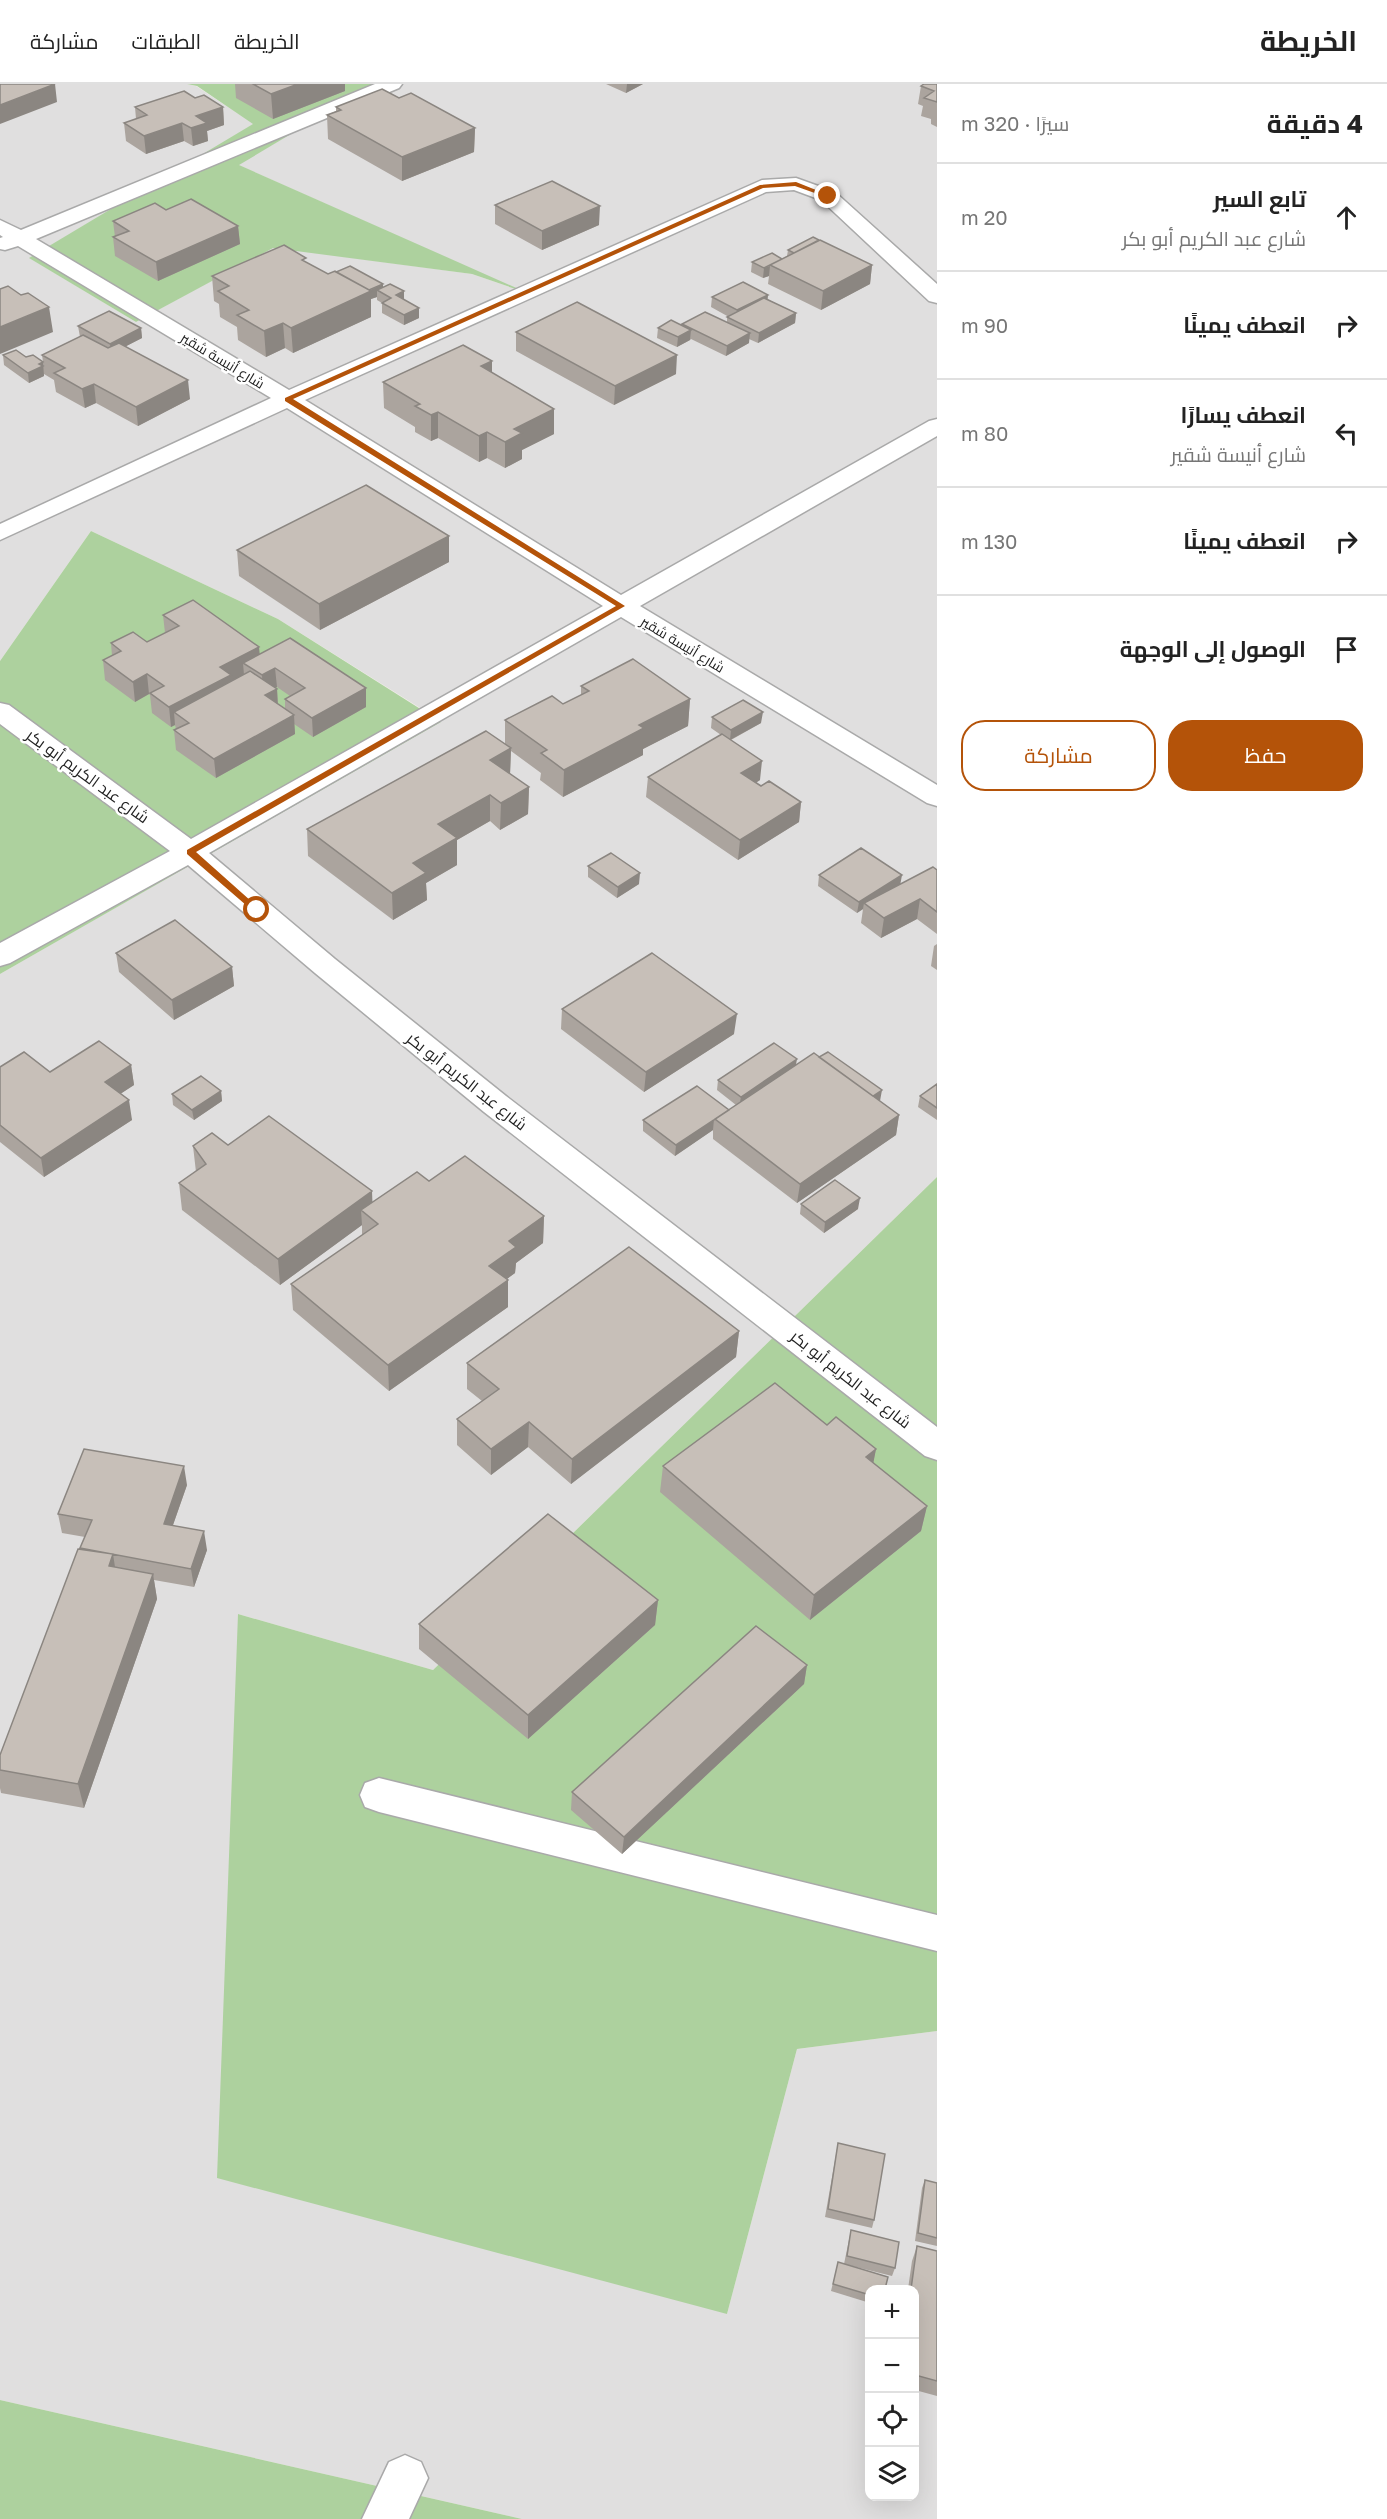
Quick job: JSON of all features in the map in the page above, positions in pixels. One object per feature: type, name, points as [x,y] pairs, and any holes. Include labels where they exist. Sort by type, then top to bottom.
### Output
[{"type":"street","points":[[7,236],[392,84]]},
{"type":"street","points":[[0,533],[288,399],[762,186],[796,184],[828,196],[937,296]]},
{"type":"street","name":"شارع أنيسة شقير","points":[[7,236],[288,399],[621,606],[937,796]]},
{"type":"street","points":[[0,956],[190,852],[937,426]]},
{"type":"street","name":"شارع عبد الكريم أبو بكر","points":[[0,711],[190,852],[334,974],[486,1096],[937,1446]]},
{"type":"street","points":[[379,1795],[937,1933]]},
{"type":"street","points":[[384,2519],[405,2478]]},
{"type":"shaded area","points":[[0,84],[187,84],[196,86],[254,124],[30,258],[136,322],[273,247],[472,274],[519,290],[238,165],[375,84],[937,84],[937,1177],[433,1670],[238,1614],[727,2314],[797,2049],[937,2031],[937,2519],[522,2519],[0,2400],[0,974],[441,721],[278,619],[91,531],[0,661]]},
{"type":"green space","points":[[187,84],[375,84],[239,165],[530,294],[472,274],[273,248],[136,322],[29,258],[253,124],[197,86]]},
{"type":"green space","points":[[91,531],[278,619],[441,722],[0,974],[0,661]]},
{"type":"green space","points":[[937,1177],[937,2031],[797,2049],[727,2314],[217,2178],[238,1614],[433,1670]]},
{"type":"green space","points":[[0,2400],[522,2519],[0,2519]]},
{"type":"building","points":[[0,84],[55,84],[0,105]]},
{"type":"building","points":[[253,84],[298,84],[271,94]]},
{"type":"building","points":[[937,84],[937,102],[924,98],[934,91],[921,86]]},
{"type":"building","points":[[382,89],[399,98],[411,93],[475,128],[402,157],[327,115],[341,110],[336,107]]},
{"type":"building","points":[[184,91],[195,98],[204,95],[223,107],[196,116],[207,123],[191,128],[182,123],[144,136],[124,123],[147,115],[135,107]]},
{"type":"building","points":[[552,181],[600,206],[542,231],[495,205]]},
{"type":"building","points":[[191,199],[238,226],[156,262],[113,237],[129,231],[113,221],[155,203],[166,210]]},
{"type":"building","points":[[813,237],[819,240],[794,253],[788,250]]},
{"type":"building","points":[[820,240],[872,265],[823,291],[770,265]]},
{"type":"building","points":[[284,245],[306,258],[302,260],[328,274],[335,271],[371,291],[291,328],[283,323],[264,331],[237,315],[249,310],[218,291],[229,286],[212,276]]},
{"type":"building","points":[[772,253],[782,259],[764,268],[752,262]]},
{"type":"building","points":[[350,266],[383,284],[369,290],[336,272]]},
{"type":"building","points":[[743,282],[768,295],[737,310],[712,297]]},
{"type":"building","points":[[390,284],[404,291],[396,295],[419,308],[404,315],[382,303],[391,298],[377,290]]},
{"type":"building","points":[[8,286],[21,295],[28,293],[49,307],[0,327],[0,289]]},
{"type":"building","points":[[764,298],[796,313],[759,333],[727,317]]},
{"type":"building","points":[[577,302],[677,355],[615,386],[516,332]]},
{"type":"building","points":[[109,311],[141,328],[110,344],[78,326]]},
{"type":"building","points":[[705,312],[750,333],[727,346],[682,324]]},
{"type":"building","points":[[671,320],[691,330],[678,337],[658,328]]},
{"type":"building","points":[[83,335],[108,348],[119,343],[188,380],[136,407],[94,384],[82,389],[54,373],[65,368],[42,355]]},
{"type":"building","points":[[463,345],[492,361],[481,366],[554,409],[514,429],[522,433],[505,442],[487,432],[479,436],[438,412],[431,415],[415,406],[420,404],[383,382]]},
{"type":"building","points":[[16,350],[26,357],[33,355],[43,362],[39,364],[43,366],[28,373],[3,355]]},
{"type":"building","points":[[366,485],[449,536],[319,604],[237,550]]},
{"type":"building","points":[[193,600],[259,647],[220,667],[231,675],[169,707],[150,693],[164,686],[147,674],[133,682],[103,660],[121,651],[111,643],[133,632],[147,642],[179,626],[163,615]]},
{"type":"building","points":[[290,638],[366,688],[312,718],[285,699],[305,688],[275,668],[262,675],[243,663]]},
{"type":"building","points":[[633,659],[690,699],[639,725],[644,728],[564,770],[541,753],[547,750],[505,720],[552,696],[563,704],[589,691],[581,686]]},
{"type":"building","points":[[250,671],[277,689],[265,695],[294,715],[214,759],[174,730],[189,723],[174,712]]},
{"type":"building","points":[[743,700],[763,712],[731,730],[712,717]]},
{"type":"building","points":[[486,731],[511,748],[490,760],[529,787],[501,803],[490,795],[438,824],[457,838],[413,863],[426,873],[392,893],[307,829]]},
{"type":"building","points":[[722,734],[762,761],[741,773],[761,786],[769,781],[801,802],[740,840],[648,777]]},
{"type":"building","points":[[861,848],[902,875],[859,902],[819,875]]},
{"type":"building","points":[[611,853],[640,873],[618,887],[588,866]]},
{"type":"building","points":[[933,867],[937,870],[937,912],[920,899],[884,918],[864,903]]},
{"type":"building","points":[[175,920],[232,967],[172,1000],[116,953]]},
{"type":"building","points":[[652,953],[737,1014],[646,1072],[562,1009]]},
{"type":"building","points":[[99,1041],[131,1065],[105,1082],[129,1100],[41,1158],[0,1125],[0,1067],[24,1052],[50,1072]]},
{"type":"building","points":[[774,1043],[797,1059],[741,1097],[718,1080]]},
{"type":"building","points":[[828,1052],[882,1090],[873,1096],[819,1057]]},
{"type":"building","points":[[814,1053],[899,1115],[800,1184],[715,1119]]},
{"type":"building","points":[[201,1076],[221,1091],[192,1110],[172,1094]]},
{"type":"building","points":[[937,1084],[937,1108],[920,1096]]},
{"type":"building","points":[[697,1086],[729,1110],[676,1145],[643,1120]]},
{"type":"building","points":[[269,1116],[372,1191],[278,1259],[179,1183],[206,1164],[193,1146],[212,1133],[228,1145]]},
{"type":"building","points":[[465,1156],[544,1216],[509,1241],[516,1247],[489,1266],[508,1280],[388,1365],[291,1284],[378,1224],[361,1210],[417,1172],[429,1181]]},
{"type":"building","points":[[835,1180],[860,1198],[825,1222],[801,1204]]},
{"type":"building","points":[[629,1247],[739,1331],[572,1459],[529,1422],[491,1449],[457,1419],[499,1389],[467,1363]]},
{"type":"building","points":[[775,1383],[827,1425],[836,1417],[876,1449],[866,1457],[927,1506],[814,1595],[663,1466]]},
{"type":"building","points":[[84,1449],[184,1466],[164,1524],[204,1531],[191,1569],[80,1548],[92,1520],[58,1514]]},
{"type":"building","points":[[548,1514],[658,1600],[528,1715],[419,1624]]},
{"type":"building","points":[[78,1549],[113,1554],[109,1566],[153,1574],[78,1784],[0,1770],[0,1755]]},
{"type":"building","points":[[756,1626],[807,1665],[624,1837],[572,1792]]},
{"type":"building","points":[[838,2143],[885,2154],[874,2220],[828,2209]]},
{"type":"building","points":[[925,2180],[937,2183],[937,2238],[918,2233]]},
{"type":"building","points":[[851,2230],[899,2242],[895,2268],[847,2256]]},
{"type":"building","points":[[917,2246],[937,2251],[937,2381],[919,2376],[919,2285],[912,2285]]},
{"type":"building","points":[[838,2262],[888,2277],[886,2285],[865,2285],[865,2294],[833,2284]]},
{"type":"route","points":[[257,910],[190,852],[621,606],[288,399],[762,186],[796,184],[828,196]]}]
